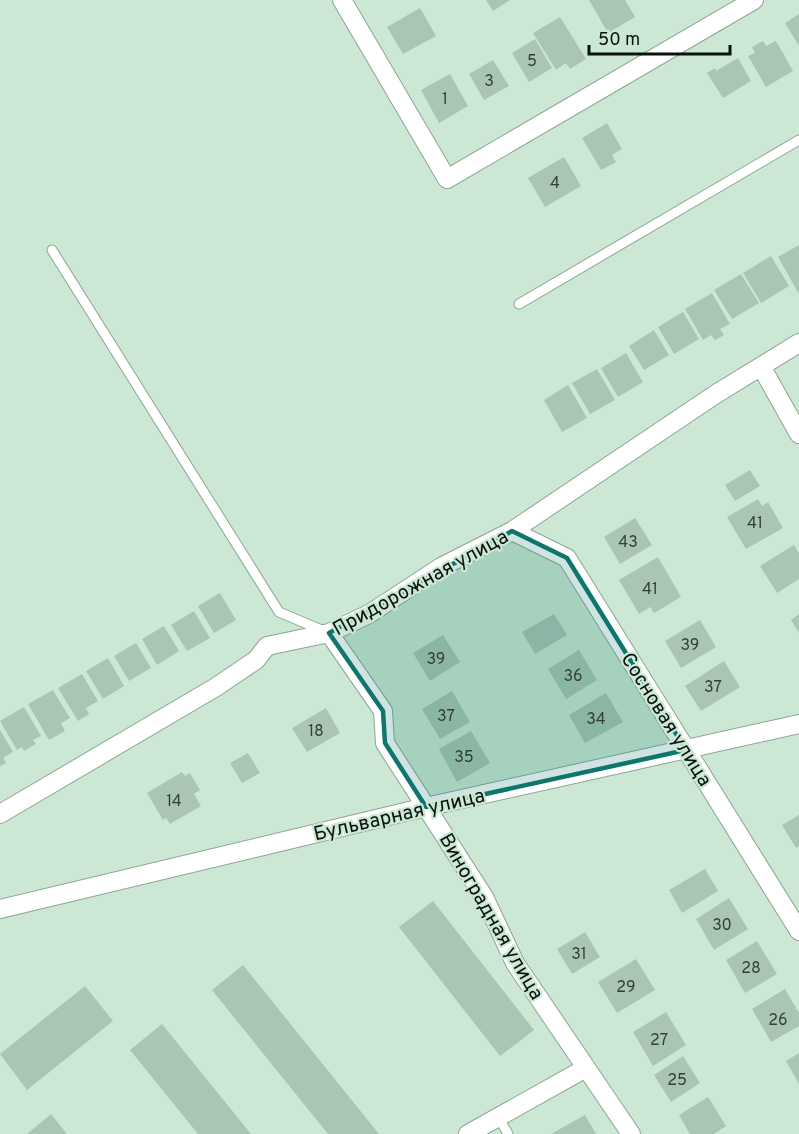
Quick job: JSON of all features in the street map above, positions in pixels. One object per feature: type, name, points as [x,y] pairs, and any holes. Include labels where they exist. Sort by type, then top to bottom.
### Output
[{"type":"street","points":[[343,0],[447,179],[754,0]]},
{"type":"street","name":"Придорожная улица","points":[[0,814],[216,687],[256,660],[267,646],[329,633],[369,614],[441,567],[512,531],[716,394],[762,368],[799,343]]},
{"type":"street","points":[[762,368],[799,434]]},
{"type":"street","name":"Сосновая улица","points":[[512,531],[567,558],[799,931]]},
{"type":"street","name":"Виноградная улица","points":[[329,633],[383,711],[385,743],[484,897],[515,963],[631,1134]]},
{"type":"street","name":"Бульварная улица","points":[[0,909],[426,807],[799,724]]},
{"type":"street","points":[[468,1134],[503,1126],[586,1068]]},
{"type":"lane","points":[[519,304],[799,140]]},
{"type":"lane","points":[[52,250],[279,612],[329,633]]},
{"type":"highlighted area","points":[[512,531],[567,558],[686,750],[426,807],[385,743],[383,711],[329,633]]},
{"type":"building","points":[[486,0],[510,0],[493,11]]},
{"type":"building","points":[[589,0],[625,0],[635,17],[608,33]]},
{"type":"building","points":[[420,8],[436,36],[403,54],[387,27]]},
{"type":"building","points":[[799,14],[799,46],[785,23]]},
{"type":"building","points":[[560,17],[586,59],[570,69],[566,63],[556,70],[533,33]]},
{"type":"building","points":[[535,39],[552,68],[529,82],[512,53]]},
{"type":"building","points":[[763,41],[766,46],[776,41],[793,71],[766,87],[748,56],[755,53],[752,47]]},
{"type":"building","points":[[738,58],[751,81],[723,98],[707,73],[715,68],[716,71]]},
{"type":"building","points":[[493,60],[509,86],[484,100],[469,74]]},
{"type":"building","points":[[450,74],[468,106],[439,123],[421,90]]},
{"type":"building","points":[[607,123],[622,149],[612,155],[616,162],[601,170],[582,138]]},
{"type":"building","points":[[564,157],[581,186],[545,207],[528,178]]},
{"type":"building","points":[[799,245],[799,294],[778,257]]},
{"type":"building","points":[[771,256],[789,286],[761,303],[743,273]]},
{"type":"building","points":[[741,274],[759,303],[732,319],[714,290]]},
{"type":"building","points":[[712,293],[730,324],[720,329],[724,335],[715,340],[711,335],[703,340],[685,309]]},
{"type":"building","points":[[683,312],[699,339],[674,354],[658,327]]},
{"type":"building","points":[[654,330],[669,355],[644,370],[629,346]]},
{"type":"building","points":[[626,353],[643,382],[618,397],[601,368]]},
{"type":"building","points":[[597,369],[615,400],[590,414],[572,383]]},
{"type":"building","points":[[568,385],[587,418],[562,432],[544,400]]},
{"type":"building","points":[[750,470],[760,486],[735,501],[725,485]]},
{"type":"building","points":[[758,499],[762,506],[768,502],[783,528],[746,549],[727,517]]},
{"type":"building","points":[[635,518],[652,545],[620,564],[604,537]]},
{"type":"building","points":[[794,545],[799,553],[799,579],[777,593],[760,566]]},
{"type":"building","points":[[658,557],[681,597],[654,613],[650,607],[639,614],[619,580]]},
{"type":"building","points":[[220,593],[236,620],[214,633],[198,606]]},
{"type":"building","points":[[194,611],[210,638],[187,651],[171,625]]},
{"type":"building","points":[[554,614],[567,635],[535,654],[522,632]]},
{"type":"building","points":[[799,614],[799,633],[791,620]]},
{"type":"building","points":[[700,620],[716,647],[681,668],[665,641]]},
{"type":"building","points":[[164,626],[179,651],[157,665],[142,639]]},
{"type":"building","points":[[443,635],[460,662],[430,681],[413,653]]},
{"type":"building","points":[[136,643],[151,668],[129,681],[114,656]]},
{"type":"building","points":[[579,650],[597,680],[566,699],[548,669]]},
{"type":"building","points":[[108,658],[124,686],[103,699],[86,671]]},
{"type":"building","points":[[724,661],[740,687],[701,711],[685,686]]},
{"type":"building","points":[[82,674],[98,701],[86,708],[89,714],[78,721],[58,688]]},
{"type":"building","points":[[53,690],[70,718],[61,723],[65,731],[49,740],[28,704]]},
{"type":"building","points":[[452,691],[470,722],[440,739],[422,709]]},
{"type":"building","points":[[606,693],[623,722],[585,743],[569,715]]},
{"type":"building","points":[[24,707],[41,736],[33,740],[36,744],[24,751],[22,747],[17,750],[0,721]]},
{"type":"building","points":[[326,708],[340,733],[307,752],[292,728]]},
{"type":"building","points":[[0,730],[13,752],[3,758],[6,763],[0,766]]},
{"type":"building","points":[[471,731],[490,763],[457,782],[439,749]]},
{"type":"building","points":[[248,753],[260,773],[242,783],[230,763]]},
{"type":"building","points":[[182,772],[185,776],[190,773],[200,790],[194,794],[201,806],[170,824],[166,818],[163,820],[147,793]]},
{"type":"building","points":[[799,815],[799,846],[796,848],[782,825]]},
{"type":"building","points":[[705,869],[718,891],[682,913],[669,890]]},
{"type":"building","points":[[729,898],[748,929],[714,950],[696,919]]},
{"type":"building","points":[[433,901],[534,1030],[500,1056],[399,927]]},
{"type":"building","points":[[585,932],[600,957],[572,974],[557,949]]},
{"type":"building","points":[[757,941],[777,974],[745,993],[726,960]]},
{"type":"building","points":[[636,959],[655,990],[617,1013],[598,982]]},
{"type":"building","points":[[243,965],[379,1134],[328,1134],[212,990]]},
{"type":"building","points":[[85,986],[113,1021],[27,1090],[0,1054]]},
{"type":"building","points":[[785,989],[799,1013],[799,1026],[771,1042],[752,1009]]},
{"type":"building","points":[[666,1012],[686,1045],[653,1066],[633,1032]]},
{"type":"building","points":[[162,1024],[251,1134],[198,1134],[130,1050]]},
{"type":"building","points":[[799,1053],[799,1084],[786,1061]]},
{"type":"building","points":[[683,1056],[700,1083],[671,1102],[654,1075]]},
{"type":"building","points":[[708,1097],[726,1126],[714,1134],[690,1134],[679,1115]]},
{"type":"building","points":[[51,1114],[67,1134],[27,1134]]},
{"type":"building","points":[[585,1115],[596,1134],[551,1134]]}]
